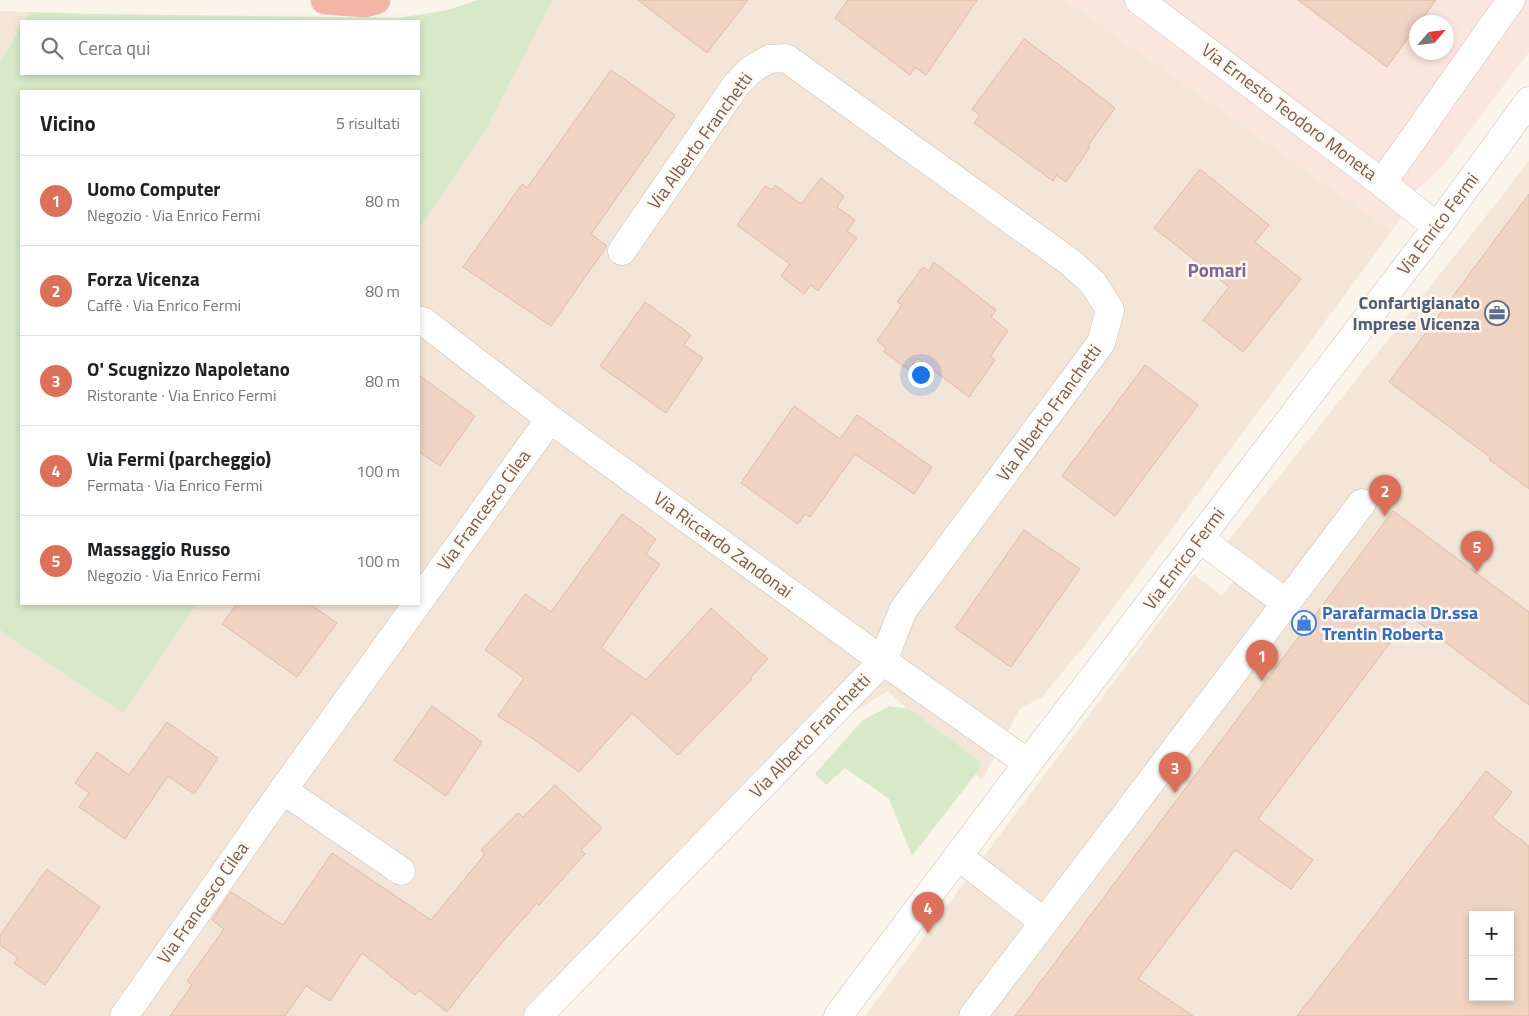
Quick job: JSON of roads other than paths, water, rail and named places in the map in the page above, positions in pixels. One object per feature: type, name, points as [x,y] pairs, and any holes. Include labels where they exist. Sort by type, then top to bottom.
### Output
[{"type":"highway","points":[[324,0],[366,3],[376,0]]},
{"type":"street","name":"Via Ernesto Teodoro Moneta","points":[[1139,0],[1382,183],[1436,227]]},
{"type":"street","points":[[1382,183],[1511,0]]},
{"type":"street","name":"Via Alberto Franchetti","points":[[538,1016],[883,661],[903,610],[1101,343],[1110,310],[1092,283],[1070,262],[786,58],[769,59],[752,69],[736,85],[622,251]]},
{"type":"street","name":"Via Enrico Fermi","points":[[838,1016],[1436,227],[1529,101]]},
{"type":"street","name":"Via Riccardo Zandonai","points":[[424,321],[550,419],[883,661],[1028,763]]},
{"type":"street","name":"Via Francesco Cilea","points":[[420,599],[550,419]]},
{"type":"street","points":[[973,1016],[1362,504]]},
{"type":"street","points":[[1199,538],[1286,603]]},
{"type":"street","name":"Via Francesco Cilea","points":[[124,1016],[416,605]]},
{"type":"street","points":[[283,790],[401,871]]},
{"type":"street","points":[[958,856],[1044,922]]},
{"type":"place","name":"Confartigianato Imprese Vicenza","points":[[1497,313]]},
{"type":"place","name":"Forza Vicenza","points":[[1385,516]]},
{"type":"place","name":"Massaggio Russo","points":[[1477,572]]},
{"type":"place","name":"Parafarmacia Dr.ssa Trentin Roberta","points":[[1304,623]]},
{"type":"place","name":"Uomo Computer","points":[[1262,681]]},
{"type":"place","name":"O' Scugnizzo Napoletano","points":[[1175,793]]},
{"type":"place","name":"Via Fermi (parcheggio)","points":[[928,933]]},
{"type":"district","name":"Pomari","points":[[1217,270]]}]
